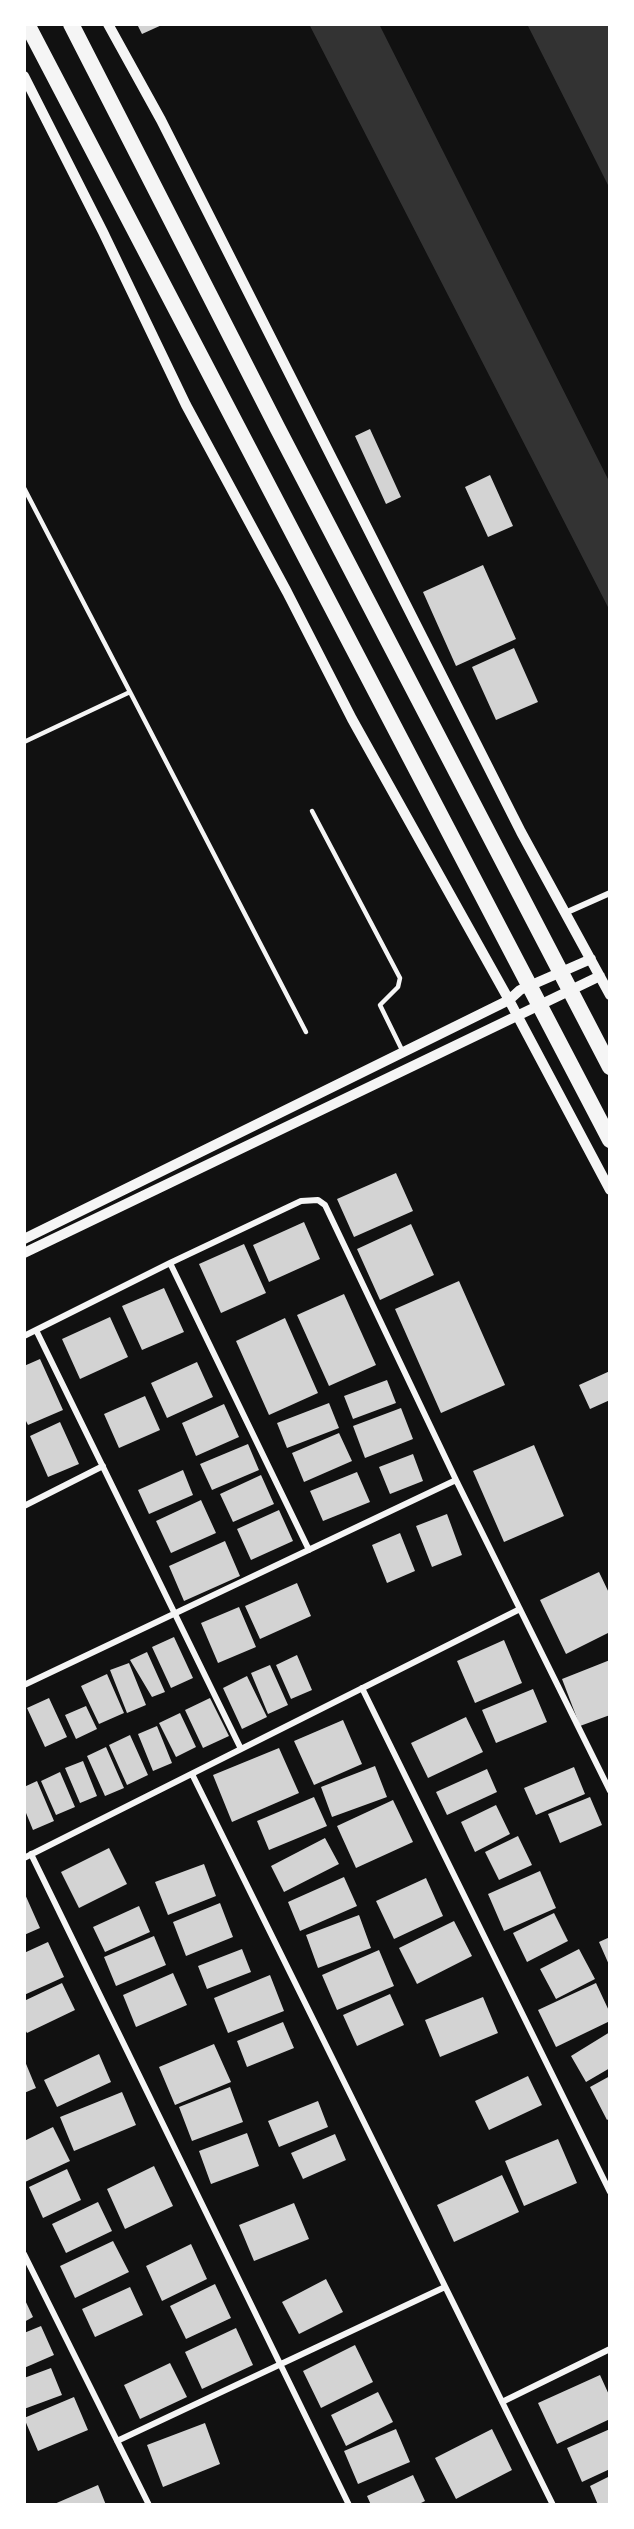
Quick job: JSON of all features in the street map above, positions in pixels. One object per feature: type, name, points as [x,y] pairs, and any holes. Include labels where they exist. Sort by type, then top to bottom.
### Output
[{"type":"highway","points":[[27,24],[610,1140]]},
{"type":"highway","points":[[71,24],[278,429],[610,1067]]},
{"type":"street","points":[[108,24],[161,120],[406,610],[610,995]]},
{"type":"street","points":[[24,76],[103,231],[186,405],[287,592],[352,719],[509,1000],[610,1190]]},
{"type":"street","points":[[566,913],[610,893]]},
{"type":"street","points":[[24,1239],[509,1000],[520,990],[591,959]]},
{"type":"street","points":[[24,1253],[600,976]]},
{"type":"street","points":[[24,1336],[301,1201],[318,1200],[325,1205],[456,1480],[610,1791]]},
{"type":"street","points":[[170,1263],[309,1550]]},
{"type":"street","points":[[36,1330],[241,1749]]},
{"type":"street","points":[[24,1506],[103,1466]]},
{"type":"street","points":[[24,1685],[456,1480]]},
{"type":"street","points":[[349,2505],[27,1856],[520,1609]]},
{"type":"street","points":[[362,1688],[610,2192]]},
{"type":"street","points":[[192,1773],[553,2505]]},
{"type":"street","points":[[24,2254],[149,2505]]},
{"type":"street","points":[[117,2441],[445,2287]]},
{"type":"street","points":[[502,2402],[610,2349]]},
{"type":"lane","points":[[24,488],[306,1032]]},
{"type":"lane","points":[[24,742],[130,692]]},
{"type":"lane","points":[[312,811],[400,978],[398,987],[380,1005],[403,1052]]},
{"type":"shaded area","points":[[309,24],[379,24],[610,483],[610,611]]},
{"type":"shaded area","points":[[527,24],[610,24],[610,189]]},
{"type":"building","points":[[137,24],[164,24],[142,34]]},
{"type":"building","points":[[370,429],[401,497],[386,504],[355,436]]},
{"type":"building","points":[[490,475],[513,526],[488,537],[465,487]]},
{"type":"building","points":[[483,565],[516,639],[456,666],[423,592]]},
{"type":"building","points":[[514,648],[538,702],[496,720],[472,667]]},
{"type":"building","points":[[396,1173],[413,1211],[354,1237],[337,1199]]},
{"type":"building","points":[[304,1222],[320,1259],[269,1282],[253,1245]]},
{"type":"building","points":[[411,1224],[434,1275],[380,1300],[357,1249]]},
{"type":"building","points":[[244,1244],[266,1293],[221,1313],[199,1264]]},
{"type":"building","points":[[459,1281],[505,1385],[441,1413],[395,1309]]},
{"type":"building","points":[[164,1288],[184,1332],[142,1350],[122,1306]]},
{"type":"building","points":[[344,1294],[376,1365],[329,1386],[297,1315]]},
{"type":"building","points":[[110,1317],[128,1357],[80,1379],[62,1339]]},
{"type":"building","points":[[285,1318],[318,1393],[269,1415],[236,1341]]},
{"type":"building","points":[[40,1359],[63,1410],[28,1425],[24,1417],[24,1366]]},
{"type":"building","points":[[197,1362],[213,1397],[167,1418],[151,1383]]},
{"type":"building","points":[[610,1371],[610,1400],[590,1409],[579,1385]]},
{"type":"building","points":[[387,1380],[396,1403],[353,1419],[344,1396]]},
{"type":"building","points":[[145,1396],[160,1430],[119,1448],[104,1414]]},
{"type":"building","points":[[329,1403],[339,1428],[287,1448],[277,1423]]},
{"type":"building","points":[[224,1404],[239,1437],[196,1456],[182,1423]]},
{"type":"building","points":[[401,1408],[413,1439],[365,1458],[353,1426]]},
{"type":"building","points":[[60,1422],[79,1464],[48,1477],[30,1436]]},
{"type":"building","points":[[339,1433],[352,1461],[304,1482],[292,1453]]},
{"type":"building","points":[[248,1444],[259,1470],[212,1490],[200,1464]]},
{"type":"building","points":[[534,1445],[564,1516],[504,1542],[473,1471]]},
{"type":"building","points":[[413,1454],[423,1481],[390,1494],[379,1467]]},
{"type":"building","points":[[183,1470],[193,1495],[149,1514],[138,1490]]},
{"type":"building","points":[[357,1472],[370,1502],[323,1521],[310,1491]]},
{"type":"building","points":[[261,1475],[274,1504],[233,1522],[220,1494]]},
{"type":"building","points":[[201,1500],[216,1533],[171,1553],[156,1521]]},
{"type":"building","points":[[279,1510],[293,1541],[251,1560],[237,1529]]},
{"type":"building","points":[[447,1514],[462,1555],[432,1567],[416,1526]]},
{"type":"building","points":[[400,1533],[415,1571],[387,1583],[372,1545]]},
{"type":"building","points":[[225,1541],[240,1576],[184,1601],[169,1566]]},
{"type":"building","points":[[599,1572],[610,1595],[610,1632],[566,1654],[540,1600]]},
{"type":"building","points":[[297,1583],[311,1616],[260,1639],[245,1606]]},
{"type":"building","points":[[239,1607],[256,1647],[218,1663],[201,1623]]},
{"type":"building","points":[[174,1637],[193,1678],[171,1688],[152,1647]]},
{"type":"building","points":[[504,1640],[522,1683],[475,1703],[457,1661]]},
{"type":"building","points":[[147,1652],[165,1692],[152,1697],[130,1660]]},
{"type":"building","points":[[297,1655],[312,1690],[291,1699],[276,1665]]},
{"type":"building","points":[[610,1660],[610,1715],[580,1726],[562,1679]]},
{"type":"building","points":[[129,1663],[146,1705],[127,1713],[110,1670]]},
{"type":"building","points":[[270,1665],[288,1705],[268,1714],[251,1673]]},
{"type":"building","points":[[107,1674],[124,1713],[99,1724],[81,1686]]},
{"type":"building","points":[[247,1676],[267,1717],[242,1729],[223,1688]]},
{"type":"building","points":[[533,1689],[547,1722],[496,1743],[482,1710]]},
{"type":"building","points":[[49,1698],[67,1737],[45,1747],[27,1708]]},
{"type":"building","points":[[210,1698],[229,1736],[203,1748],[185,1710]]},
{"type":"building","points":[[86,1706],[97,1729],[76,1739],[65,1715]]},
{"type":"building","points":[[180,1713],[196,1747],[176,1757],[159,1723]]},
{"type":"building","points":[[466,1717],[483,1752],[428,1778],[411,1743]]},
{"type":"building","points":[[343,1720],[362,1764],[314,1785],[294,1741]]},
{"type":"building","points":[[157,1726],[172,1763],[153,1771],[138,1734]]},
{"type":"building","points":[[130,1735],[148,1775],[127,1785],[109,1745]]},
{"type":"building","points":[[106,1747],[124,1788],[105,1796],[87,1756]]},
{"type":"building","points":[[279,1748],[299,1793],[232,1822],[213,1775]]},
{"type":"building","points":[[83,1761],[97,1796],[80,1803],[65,1768]]},
{"type":"building","points":[[375,1766],[387,1797],[332,1817],[321,1787]]},
{"type":"building","points":[[574,1767],[585,1794],[536,1815],[524,1788]]},
{"type":"building","points":[[487,1769],[497,1792],[447,1815],[436,1792]]},
{"type":"building","points":[[60,1772],[75,1807],[56,1815],[41,1781]]},
{"type":"building","points":[[37,1781],[54,1821],[33,1830],[24,1808],[24,1787]]},
{"type":"building","points":[[314,1797],[327,1826],[269,1850],[257,1821]]},
{"type":"building","points":[[590,1797],[602,1825],[560,1843],[548,1814]]},
{"type":"building","points":[[393,1800],[413,1842],[356,1868],[337,1826]]},
{"type":"building","points":[[496,1805],[510,1834],[475,1852],[461,1822]]},
{"type":"building","points":[[518,1836],[532,1865],[499,1880],[485,1852]]},
{"type":"building","points":[[325,1838],[339,1864],[284,1892],[271,1866]]},
{"type":"building","points":[[109,1848],[127,1884],[79,1908],[61,1872]]},
{"type":"building","points":[[204,1864],[216,1896],[168,1915],[155,1882]]},
{"type":"building","points":[[540,1871],[556,1908],[504,1931],[488,1894]]},
{"type":"building","points":[[344,1877],[357,1906],[300,1931],[288,1902]]},
{"type":"building","points":[[426,1878],[443,1916],[394,1939],[376,1901]]},
{"type":"building","points":[[24,1892],[40,1928],[24,1935]]},
{"type":"building","points":[[220,1903],[233,1937],[186,1956],[173,1922]]},
{"type":"building","points":[[139,1906],[150,1932],[105,1952],[93,1927]]},
{"type":"building","points":[[554,1913],[568,1941],[527,1962],[513,1933]]},
{"type":"building","points":[[359,1915],[371,1948],[318,1968],[306,1935]]},
{"type":"building","points":[[454,1921],[472,1956],[417,1984],[399,1948]]},
{"type":"building","points":[[154,1936],[166,1965],[116,1986],[104,1957]]},
{"type":"building","points":[[610,1937],[610,1967],[599,1942]]},
{"type":"building","points":[[48,1942],[64,1977],[24,1995],[24,1953]]},
{"type":"building","points":[[242,1949],[251,1972],[207,1989],[198,1966]]},
{"type":"building","points":[[579,1949],[595,1979],[556,1999],[540,1969]]},
{"type":"building","points":[[379,1950],[394,1986],[337,2010],[322,1975]]},
{"type":"building","points":[[173,1973],[187,2005],[136,2027],[123,1995]]},
{"type":"building","points":[[270,1975],[284,2011],[228,2033],[214,1998]]},
{"type":"building","points":[[62,1983],[75,2010],[27,2033],[24,2028],[24,2001]]},
{"type":"building","points":[[596,1983],[610,2013],[610,2021],[556,2047],[538,2010]]},
{"type":"building","points":[[390,1994],[404,2025],[357,2046],[343,2015]]},
{"type":"building","points":[[483,1997],[498,2033],[440,2057],[425,2020]]},
{"type":"building","points":[[283,2022],[294,2048],[247,2067],[237,2041]]},
{"type":"building","points":[[610,2032],[610,2068],[586,2082],[571,2056]]},
{"type":"building","points":[[214,2044],[231,2082],[175,2105],[159,2067]]},
{"type":"building","points":[[99,2054],[111,2082],[57,2107],[44,2080]]},
{"type":"building","points":[[24,2059],[36,2088],[24,2093]]},
{"type":"building","points":[[528,2076],[542,2105],[489,2130],[475,2101]]},
{"type":"building","points":[[610,2076],[610,2118],[607,2120],[590,2087]]},
{"type":"building","points":[[230,2087],[243,2122],[192,2141],[179,2107]]},
{"type":"building","points":[[122,2092],[136,2125],[74,2151],[60,2117]]},
{"type":"building","points":[[318,2101],[328,2127],[279,2147],[268,2121]]},
{"type":"building","points":[[53,2127],[70,2161],[25,2182],[24,2141]]},
{"type":"building","points":[[247,2133],[259,2166],[211,2184],[199,2151]]},
{"type":"building","points":[[335,2134],[346,2160],[303,2179],[291,2153]]},
{"type":"building","points":[[558,2139],[577,2183],[524,2206],[505,2161]]},
{"type":"building","points":[[154,2166],[173,2206],[125,2229],[107,2189]]},
{"type":"building","points":[[67,2169],[81,2200],[43,2218],[29,2187]]},
{"type":"building","points":[[502,2175],[519,2212],[454,2242],[437,2205]]},
{"type":"building","points":[[98,2202],[112,2231],[66,2253],[52,2224]]},
{"type":"building","points":[[294,2203],[309,2239],[254,2261],[239,2225]]},
{"type":"building","points":[[113,2241],[129,2272],[75,2298],[60,2266]]},
{"type":"building","points":[[191,2244],[207,2279],[162,2301],[146,2266]]},
{"type":"building","points":[[326,2279],[343,2312],[299,2334],[282,2302]]},
{"type":"building","points":[[215,2284],[231,2318],[186,2339],[170,2306]]},
{"type":"building","points":[[130,2287],[143,2315],[95,2337],[82,2309]]},
{"type":"building","points":[[24,2298],[33,2317],[24,2322]]},
{"type":"building","points":[[41,2326],[54,2355],[24,2368],[24,2333]]},
{"type":"building","points":[[236,2328],[253,2365],[202,2389],[185,2352]]},
{"type":"building","points":[[355,2345],[373,2382],[321,2408],[303,2371]]},
{"type":"building","points":[[170,2363],[187,2397],[140,2419],[124,2385]]},
{"type":"building","points":[[51,2368],[62,2395],[24,2409],[24,2378]]},
{"type":"building","points":[[600,2375],[610,2397],[610,2419],[557,2444],[538,2403]]},
{"type":"building","points":[[378,2392],[393,2422],[346,2446],[331,2415]]},
{"type":"building","points":[[74,2397],[88,2430],[38,2451],[24,2418]]},
{"type":"building","points":[[205,2423],[220,2464],[163,2487],[147,2445]]},
{"type":"building","points":[[396,2429],[410,2462],[358,2484],[344,2451]]},
{"type":"building","points":[[492,2429],[512,2470],[456,2499],[435,2458]]},
{"type":"building","points":[[610,2429],[610,2469],[582,2482],[567,2448]]},
{"type":"building","points":[[413,2475],[425,2501],[417,2505],[371,2505],[367,2496]]},
{"type":"building","points":[[610,2476],[610,2505],[598,2505],[590,2486]]},
{"type":"building","points":[[98,2485],[106,2505],[52,2505]]}]
